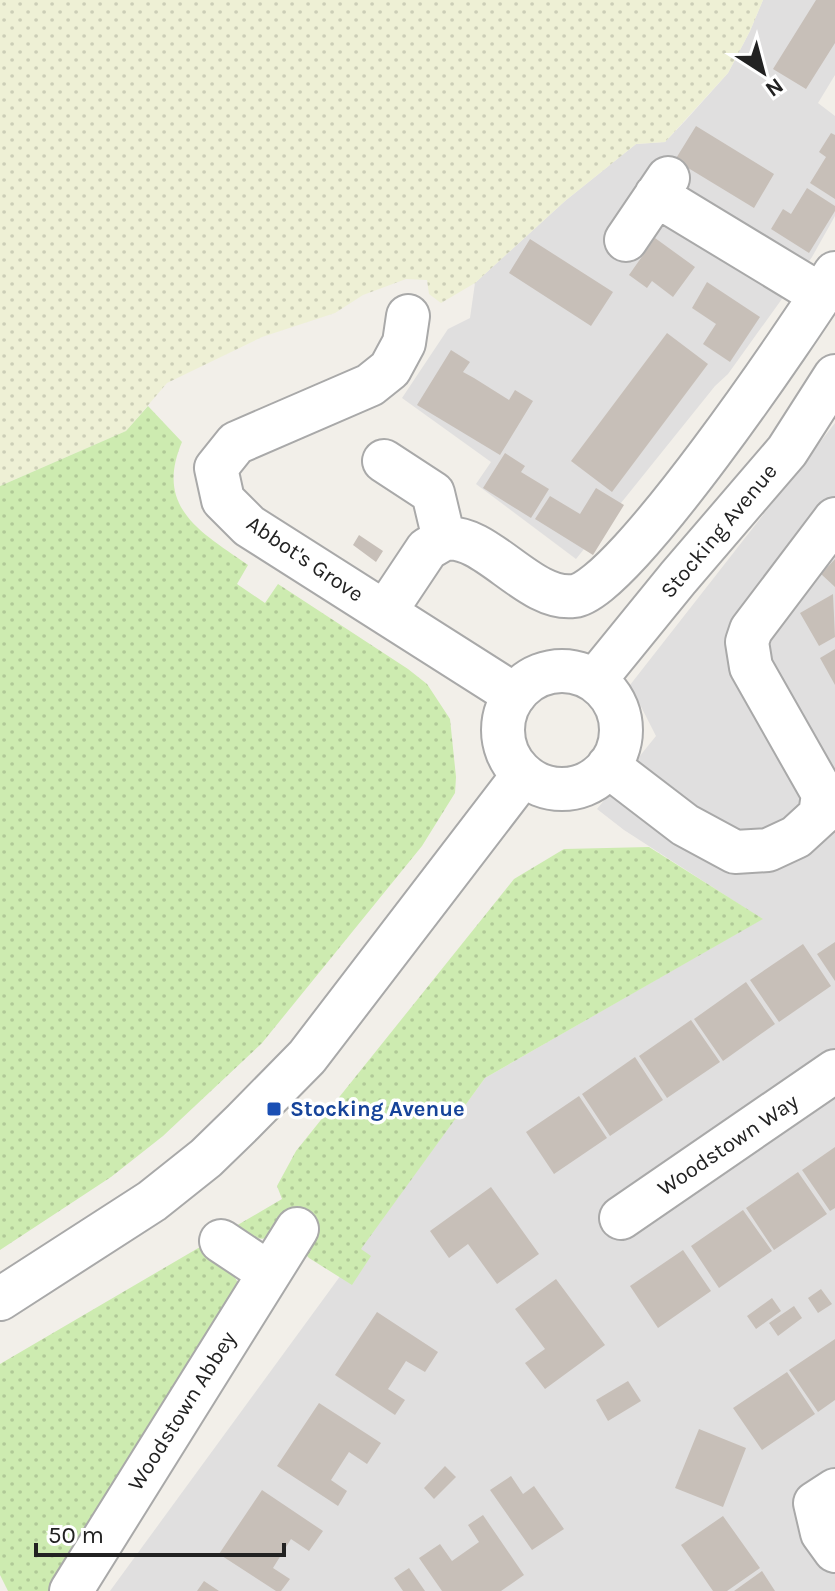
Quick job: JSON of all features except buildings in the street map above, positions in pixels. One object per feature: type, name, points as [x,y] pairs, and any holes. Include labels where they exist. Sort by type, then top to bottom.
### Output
[{"type":"street","points":[[385,612],[427,549],[444,539],[463,539],[548,593],[563,597],[587,592],[598,585],[656,521],[742,410],[828,284],[662,186],[626,240]]},
{"type":"street","name":"Abbot's Grove","points":[[408,316],[404,343],[390,369],[370,385],[236,443],[216,468],[223,500],[249,526],[515,695]]},
{"type":"street","name":"Stocking Avenue","points":[[595,680],[787,451],[835,376]]},
{"type":"street","points":[[384,461],[433,493],[444,539]]},
{"type":"street","points":[[608,766],[685,825],[735,852],[768,850],[796,837],[820,815],[823,794],[751,667],[747,642],[751,630],[835,519]]},
{"type":"street","points":[[546,672],[571,672],[595,680],[609,694],[618,711],[621,730],[618,749],[608,766],[594,779],[577,787],[549,787],[523,775],[511,761],[504,744],[503,725],[507,707],[515,695],[530,680],[546,672]]},
{"type":"street","points":[[0,1299],[152,1201],[206,1158],[254,1112],[307,1057],[523,775]]},
{"type":"street","name":"Woodstown Way","points":[[621,1218],[835,1071]]},
{"type":"street","name":"Woodstown Abbey","points":[[71,1591],[297,1229]]},
{"type":"street","points":[[221,1241],[269,1273]]},
{"type":"street","points":[[835,1490],[815,1503],[822,1533],[835,1551]]},
{"type":"shaded area","points":[[763,0],[835,0],[835,75],[818,103],[835,116],[835,216],[812,257],[728,374],[715,386],[576,559],[476,484],[491,462],[402,398],[448,329],[470,318],[475,283],[565,201],[636,144],[665,142],[686,120],[728,73]]},
{"type":"shaded area","points":[[835,423],[835,1591],[110,1591],[485,1078],[762,919],[624,830],[597,809],[656,736],[630,685]]},
{"type":"green space","points":[[0,0],[763,0],[728,73],[665,142],[636,144],[565,201],[475,283],[441,303],[429,294],[427,280],[406,279],[363,295],[335,313],[262,337],[167,383],[126,431],[0,486]]},
{"type":"green space","points":[[148,406],[182,442],[175,465],[174,484],[178,501],[187,516],[199,529],[248,565],[237,584],[265,603],[278,584],[427,684],[450,719],[455,793],[422,846],[262,1043],[163,1136],[111,1177],[0,1250],[0,486],[126,431]]},
{"type":"green space","points":[[649,847],[763,919],[485,1078],[361,1249],[371,1256],[352,1285],[288,1243],[253,1237],[229,1268],[239,1292],[53,1591],[8,1591],[0,1575],[0,1364],[282,1199],[277,1186],[296,1151],[514,879],[564,849]]},
{"type":"place","name":"Stocking Avenue","points":[[274,1109]]}]
